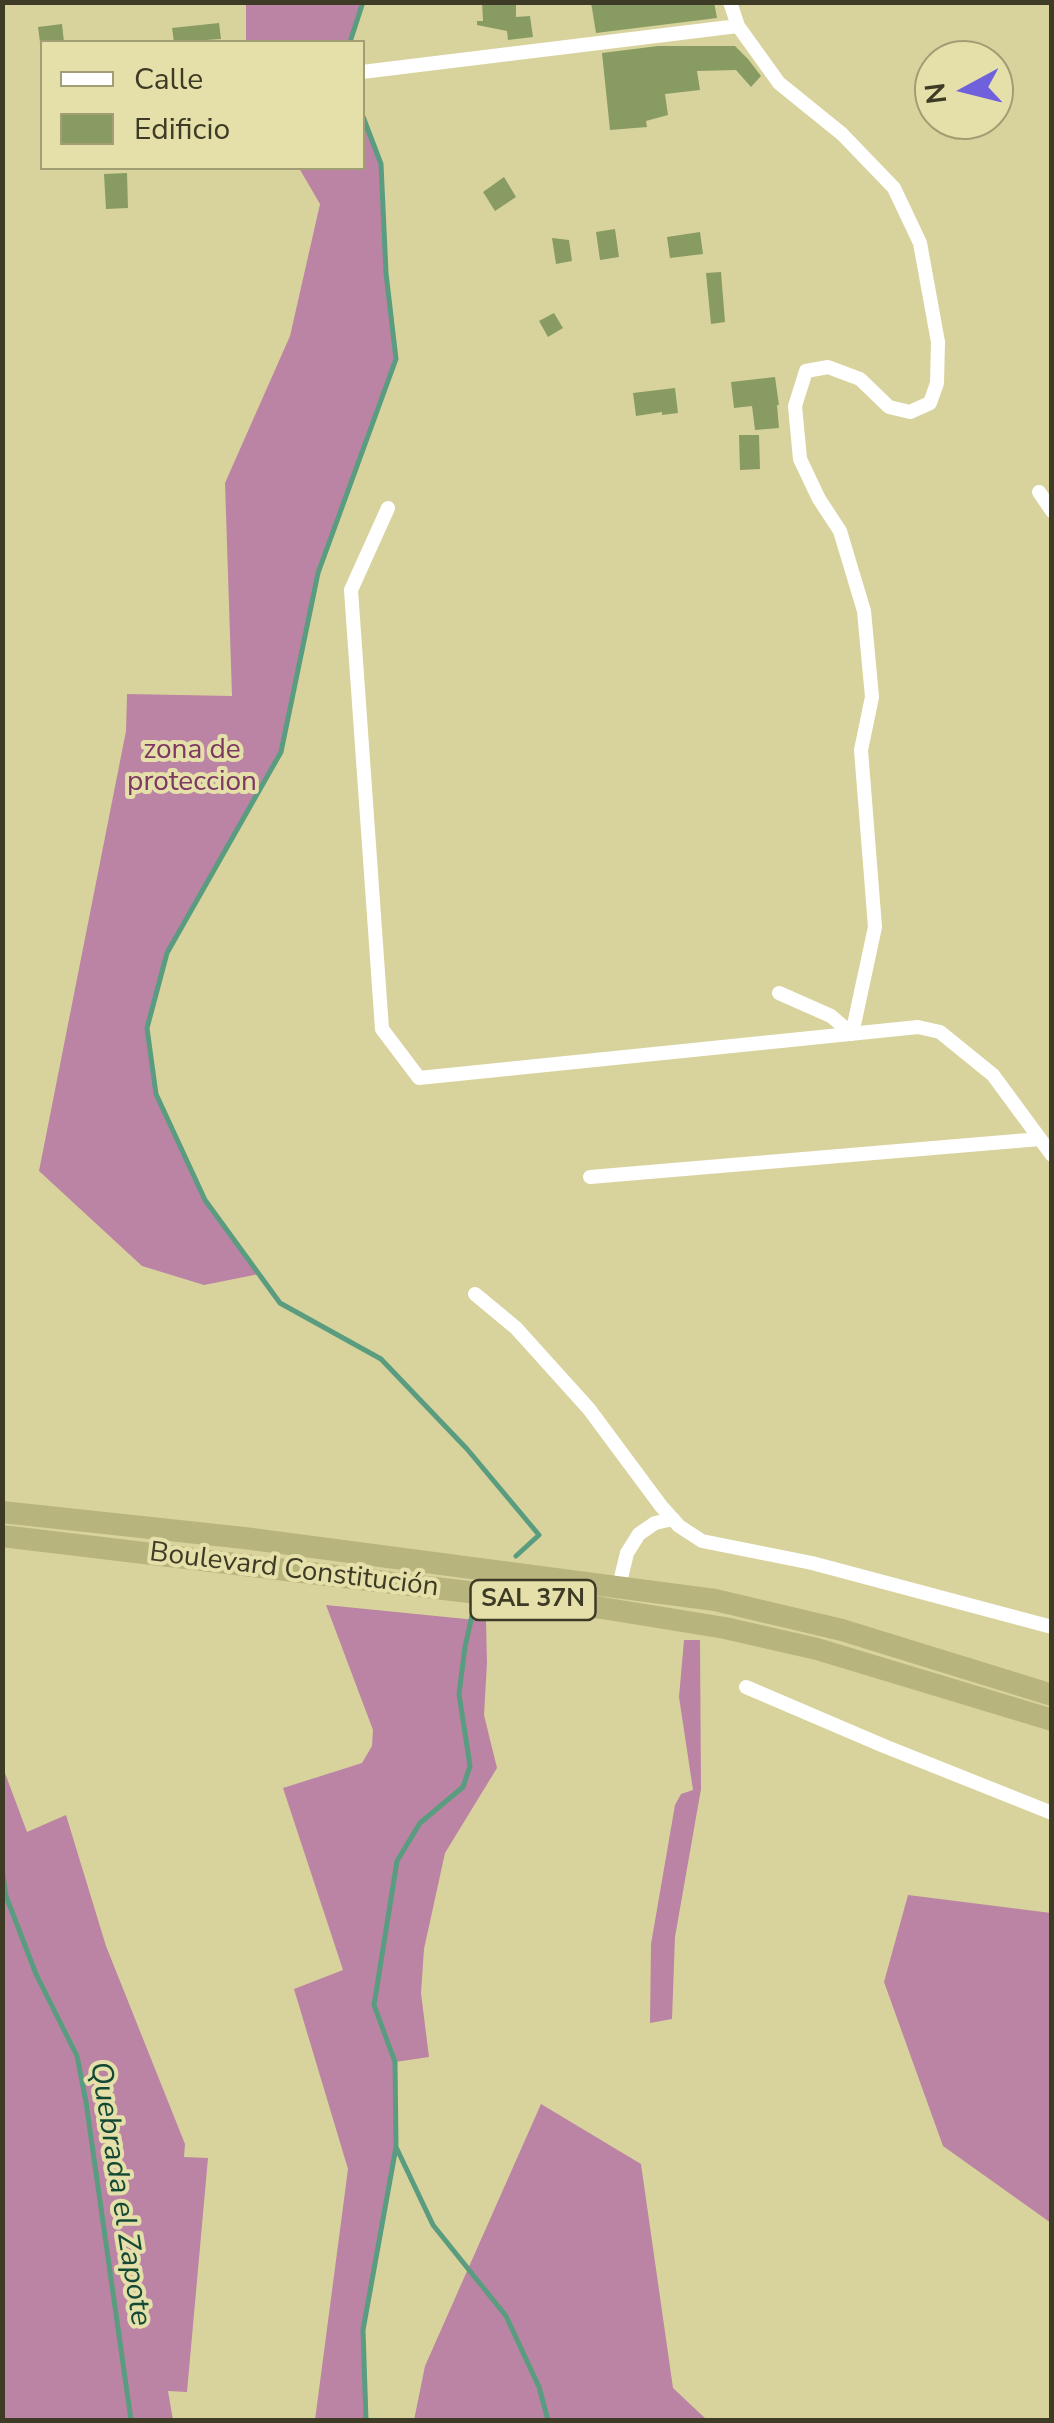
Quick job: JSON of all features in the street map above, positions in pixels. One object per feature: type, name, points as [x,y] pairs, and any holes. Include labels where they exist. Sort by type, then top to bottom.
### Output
[{"type":"highway","name":"Boulevard Constitución","points":[[2,1512],[256,1539],[715,1600],[826,1626],[1052,1695]]},
{"type":"highway","name":"Boulevard Constitución","points":[[2,1536],[585,1606],[725,1628],[817,1650],[1052,1720]]},
{"type":"street","points":[[730,2],[738,26],[780,82],[842,134],[894,188],[920,243],[938,342],[937,382],[930,403],[910,412],[889,407],[860,379],[828,367],[806,371],[795,406],[800,460],[840,531],[866,629],[872,698],[861,750],[875,927],[852,1034]]},
{"type":"street","points":[[365,72],[738,26]]},
{"type":"street","points":[[1039,492],[1052,512]]},
{"type":"street","points":[[388,508],[351,590],[382,1029],[418,1078],[918,1028],[940,1032],[992,1075],[1052,1155]]},
{"type":"street","points":[[779,993],[831,1016],[852,1034]]},
{"type":"street","points":[[590,1177],[1040,1139]]},
{"type":"street","points":[[474,1294],[516,1328],[589,1409],[679,1526],[702,1542],[812,1563],[1052,1627]]},
{"type":"street","points":[[619,1586],[627,1553],[639,1534],[655,1523],[673,1519]]},
{"type":"street","points":[[746,1687],[1052,1813]]},
{"type":"green space","points":[[246,2],[363,3],[351,40],[246,40]]},
{"type":"green space","name":"zona de proteccion","points":[[365,120],[381,164],[386,273],[396,359],[318,572],[281,752],[167,953],[147,1028],[156,1094],[205,1200],[259,1274],[204,1285],[142,1266],[39,1171],[126,731],[127,694],[232,696],[225,483],[290,336],[320,204],[300,170],[365,170]]},
{"type":"green space","points":[[326,1605],[486,1621],[484,1715],[497,1768],[445,1853],[424,1949],[421,1993],[429,2057],[395,2062],[396,2147],[363,2330],[366,2420],[315,2420],[348,2169],[294,1989],[343,1970],[283,1788],[362,1763],[372,1746],[373,1730]]},
{"type":"green space","points":[[684,1640],[700,1640],[701,1789],[675,1937],[672,2019],[650,2023],[651,1944],[675,1805],[681,1794],[693,1790],[679,1697]]},
{"type":"green space","points":[[2,1765],[27,1832],[66,1815],[106,1946],[185,2144],[184,2157],[208,2158],[187,2392],[168,2391],[173,2420],[3,2420]]},
{"type":"green space","points":[[908,1895],[1051,1913],[1051,2223],[943,2146],[884,1982]]},
{"type":"green space","points":[[541,2104],[641,2164],[673,2388],[707,2420],[414,2420],[425,2366]]},
{"type":"building","points":[[482,2],[516,2],[516,17],[530,16],[533,37],[508,40],[507,31],[477,25],[477,21],[483,21]]},
{"type":"building","points":[[591,2],[714,2],[717,18],[596,33]]},
{"type":"building","points":[[219,23],[221,39],[174,40],[172,28]]},
{"type":"building","points":[[62,24],[64,40],[40,42],[38,27]]},
{"type":"building","points":[[658,46],[735,46],[761,76],[751,87],[736,70],[697,71],[700,90],[665,94],[668,115],[646,121],[647,127],[610,130],[602,53]]},
{"type":"building","points":[[127,173],[128,208],[106,209],[104,174]]},
{"type":"building","points":[[504,177],[516,197],[495,211],[483,192]]},
{"type":"building","points":[[615,229],[619,257],[600,260],[596,232]]},
{"type":"building","points":[[700,232],[703,254],[670,258],[667,237]]},
{"type":"building","points":[[552,238],[569,240],[572,261],[556,264]]},
{"type":"building","points":[[721,272],[725,322],[711,324],[706,273]]},
{"type":"building","points":[[554,313],[563,328],[548,337],[539,321]]},
{"type":"building","points":[[775,377],[779,428],[755,430],[752,406],[734,408],[731,382]]},
{"type":"building","points":[[675,388],[678,413],[636,416],[633,393]]},
{"type":"building","points":[[739,435],[759,435],[760,469],[740,470]]},
{"type":"waterway","points":[[351,40],[363,2]]},
{"type":"waterway","points":[[365,122],[381,164],[386,273],[396,359],[318,573],[281,752],[167,953],[147,1028],[156,1094],[205,1200],[280,1303],[381,1359],[467,1449],[539,1535],[516,1556]]},
{"type":"waterway","points":[[366,2420],[363,2330],[396,2147],[395,2062],[374,2005],[397,1861],[420,1823],[463,1787],[470,1766],[459,1694],[475,1602]]},
{"type":"waterway","name":"Quebrada el Zapote","points":[[2,1869],[6,1896],[36,1974],[77,2056],[131,2420]]},
{"type":"waterway","points":[[396,2147],[433,2225],[506,2316],[539,2387],[548,2420]]}]
